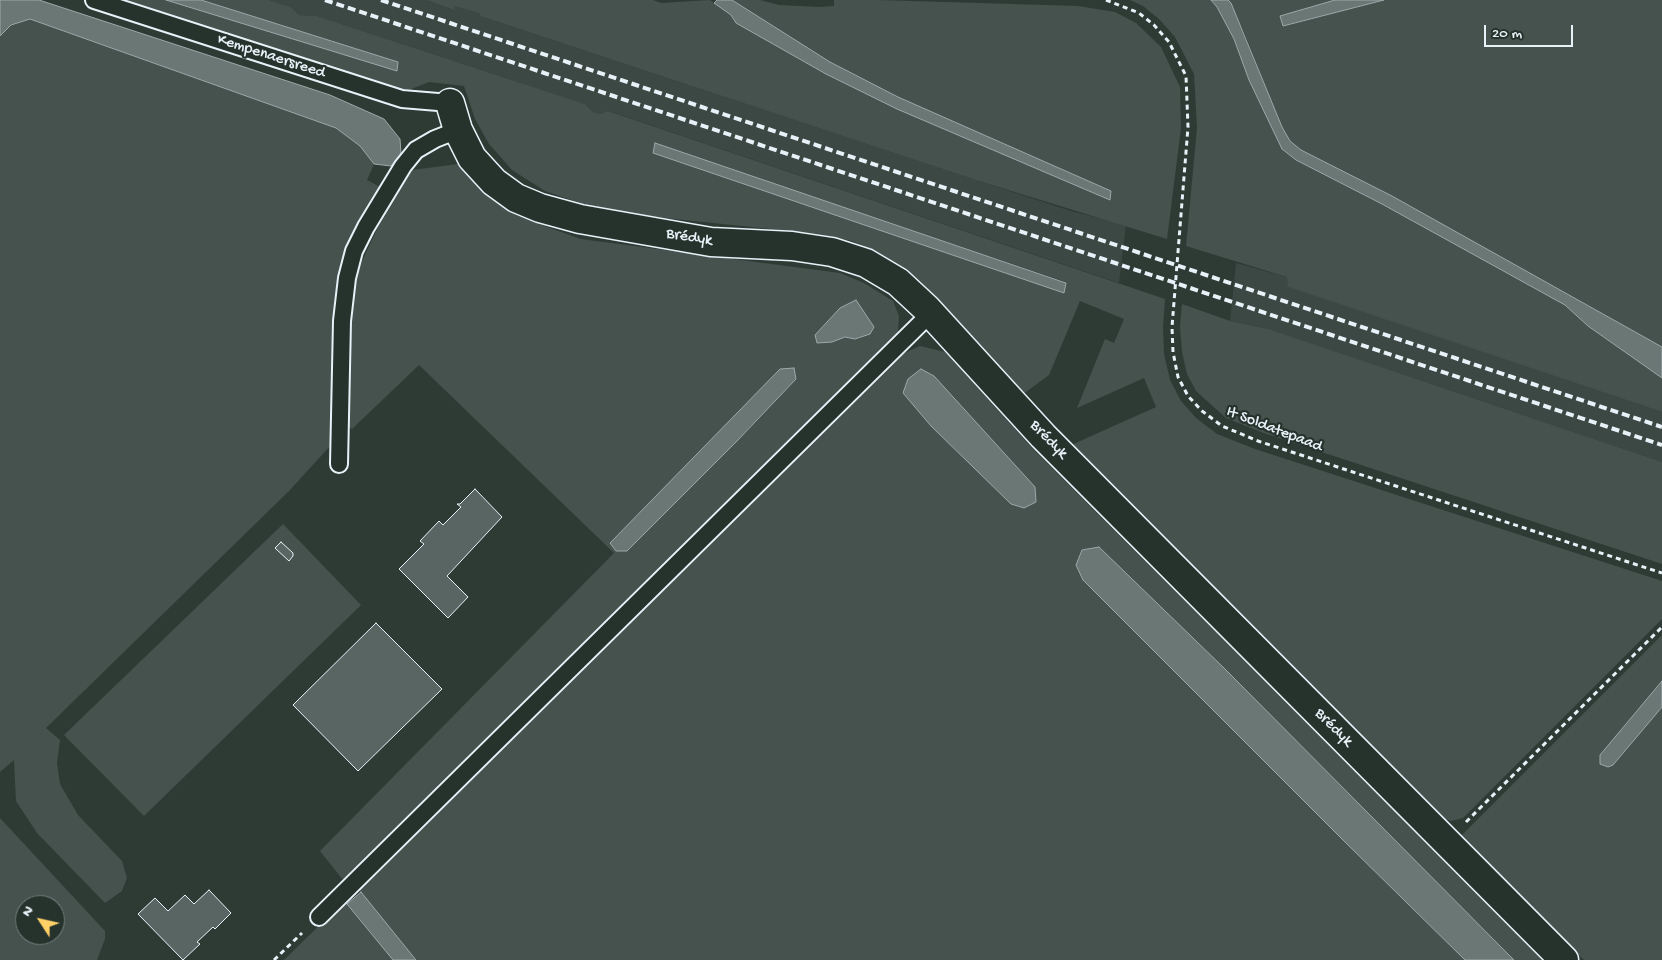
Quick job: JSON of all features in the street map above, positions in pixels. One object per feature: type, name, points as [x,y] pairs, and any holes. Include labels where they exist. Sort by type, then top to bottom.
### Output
[{"type":"street","name":"Brédyk","points":[[450,103],[458,130],[472,158],[494,182],[516,198],[540,208],[580,219],[711,242],[792,246],[832,252],[866,263],[898,282],[930,313],[1044,436],[1564,960]]},
{"type":"lane","name":"Kempenaersreed","points":[[94,0],[402,99],[450,103]]},
{"type":"lane","points":[[339,464],[342,321],[347,278],[354,251],[366,227],[412,155],[435,139],[458,130]]},
{"type":"lane","points":[[319,917],[930,313]]},
{"type":"path","name":"It Soldatepaad","points":[[1106,0],[1139,13],[1154,25],[1169,42],[1186,76],[1188,127],[1172,335],[1178,377],[1188,396],[1202,411],[1222,426],[1258,440],[1662,573]]},
{"type":"path","points":[[1446,842],[1662,627]]},
{"type":"path","points":[[274,960],[319,917]]},
{"type":"shaded area","points":[[0,0],[39,0],[330,95],[384,119],[400,139],[401,154],[391,166],[374,164],[360,146],[336,128],[30,19],[11,25],[0,36]]},
{"type":"shaded area","points":[[119,0],[166,0],[397,70],[398,62],[201,0],[269,0],[291,7],[299,15],[317,16],[585,104],[593,112],[600,114],[608,111],[1165,299],[1164,354],[1170,380],[1181,401],[1196,418],[1217,434],[1255,449],[1662,581],[1662,619],[1463,818],[1451,821],[1441,818],[1069,446],[1156,407],[1144,378],[1077,408],[1105,339],[1114,343],[1124,319],[1080,301],[1049,375],[1022,395],[911,276],[878,252],[852,241],[819,234],[646,216],[592,207],[545,191],[512,170],[489,144],[475,119],[464,86],[429,82],[409,90],[390,88]],"holes":[[[655,144],[1066,282],[1064,293],[653,153]]]},
{"type":"shaded area","points":[[166,0],[201,0],[398,62],[397,71]]},
{"type":"shaded area","points":[[269,0],[426,0],[451,9],[453,2],[481,11],[480,16],[1071,211],[1126,225],[1119,283],[609,111],[600,114],[593,112],[585,104],[317,16],[299,15],[291,7]]},
{"type":"shaded area","points":[[426,0],[653,0],[661,3],[710,0],[731,15],[736,23],[1110,200],[1111,191],[898,97],[830,62],[732,0],[760,0],[779,5],[819,7],[834,6],[834,0],[1078,6],[1115,12],[1136,23],[1161,47],[1180,87],[1181,128],[1167,239],[979,181],[480,16],[480,13],[455,6],[454,10]]},
{"type":"shaded area","points":[[717,0],[732,0],[830,62],[898,97],[1111,191],[1110,200],[897,109],[826,74],[736,23],[731,15],[714,3]]},
{"type":"shaded area","points":[[1130,0],[1211,0],[1217,7],[1234,39],[1249,80],[1282,149],[1296,160],[1382,204],[1565,305],[1588,326],[1662,378],[1662,412],[1288,287],[1287,277],[1186,246],[1197,128],[1194,74],[1175,37],[1159,19],[1143,6]]},
{"type":"shaded area","points":[[1211,0],[1228,0],[1231,3],[1282,127],[1290,141],[1301,150],[1392,196],[1662,347],[1662,378],[1588,326],[1565,305],[1382,204],[1296,160],[1282,149],[1249,80],[1234,39],[1217,7]]},
{"type":"shaded area","points":[[1228,0],[1335,0],[1281,16],[1283,26],[1384,0],[1662,0],[1662,347],[1392,196],[1301,150],[1290,141],[1282,128],[1244,32]]},
{"type":"shaded area","points":[[1335,0],[1384,0],[1283,26],[1280,16]]},
{"type":"shaded area","points":[[30,19],[336,128],[360,146],[374,164],[367,180],[380,187],[348,253],[338,282],[334,320],[332,444],[289,491],[46,728],[60,740],[57,763],[60,784],[78,815],[122,861],[127,878],[122,891],[105,903],[37,833],[16,801],[14,760],[0,772],[0,36],[11,25]]},
{"type":"shaded area","points":[[655,143],[1066,283],[1064,293],[653,153]]},
{"type":"shaded area","points":[[458,164],[488,194],[533,222],[581,239],[840,273],[864,283],[893,301],[899,316],[898,331],[893,339],[343,880],[320,851],[614,553],[419,365],[352,429],[346,425],[354,285],[363,259],[378,227],[412,170]],"holes":[[[874,327],[870,334],[855,339],[845,337]],[[796,379],[737,441],[627,551]]]},
{"type":"shaded area","points":[[1236,263],[1287,277],[1289,287],[1662,412],[1662,462],[1269,329],[1230,321]]},
{"type":"shaded area","points":[[856,300],[874,327],[870,334],[855,339],[845,337],[832,342],[817,343],[815,335],[840,308]]},
{"type":"shaded area","points":[[1182,304],[1230,321],[1269,329],[1662,462],[1662,564],[1261,432],[1226,418],[1196,391],[1187,374],[1182,352],[1180,327]]},
{"type":"shaded area","points":[[920,346],[945,352],[1033,449],[1543,960],[1514,960],[1225,669],[1083,580],[1465,960],[416,960],[357,888],[900,355]],"holes":[[[903,393],[1011,504],[931,426]]]},
{"type":"shaded area","points":[[794,368],[796,379],[737,441],[627,551],[616,551],[610,543],[780,369]]},
{"type":"shaded area","points":[[921,369],[934,376],[1035,487],[1036,502],[1024,508],[1011,504],[931,426],[903,393],[908,379]]},
{"type":"shaded area","points":[[283,524],[361,605],[144,816],[64,735]]},
{"type":"shaded area","points":[[1099,547],[1225,669],[1514,960],[1465,960],[1343,840],[1083,580],[1076,565],[1082,550]]},
{"type":"shaded area","points":[[1662,635],[1662,681],[1600,755],[1613,765],[1662,707],[1662,960],[1584,960],[1460,837]]},
{"type":"shaded area","points":[[1662,681],[1662,707],[1613,765],[1608,767],[1600,764],[1600,755]]},
{"type":"shaded area","points":[[0,818],[105,931],[105,939],[97,960],[0,960]]},
{"type":"shaded area","points":[[361,892],[416,960],[393,960],[347,904]]},
{"type":"shaded area","points":[[345,900],[393,960],[284,960]]},
{"type":"building","points":[[475,489],[502,517],[447,576],[468,597],[448,618],[399,569],[424,544],[420,541],[439,521],[443,525],[461,507],[457,504],[460,504]]},
{"type":"building","points":[[281,542],[293,553],[289,561],[275,548]]},
{"type":"building","points":[[376,623],[442,689],[358,771],[293,705]]},
{"type":"building","points":[[209,890],[231,913],[215,929],[213,927],[197,942],[200,944],[183,960],[138,914],[155,898],[168,911],[185,895],[194,904]]},
{"type":"railway","points":[[325,0],[1662,445]]},
{"type":"railway","points":[[381,0],[1662,427]]}]
